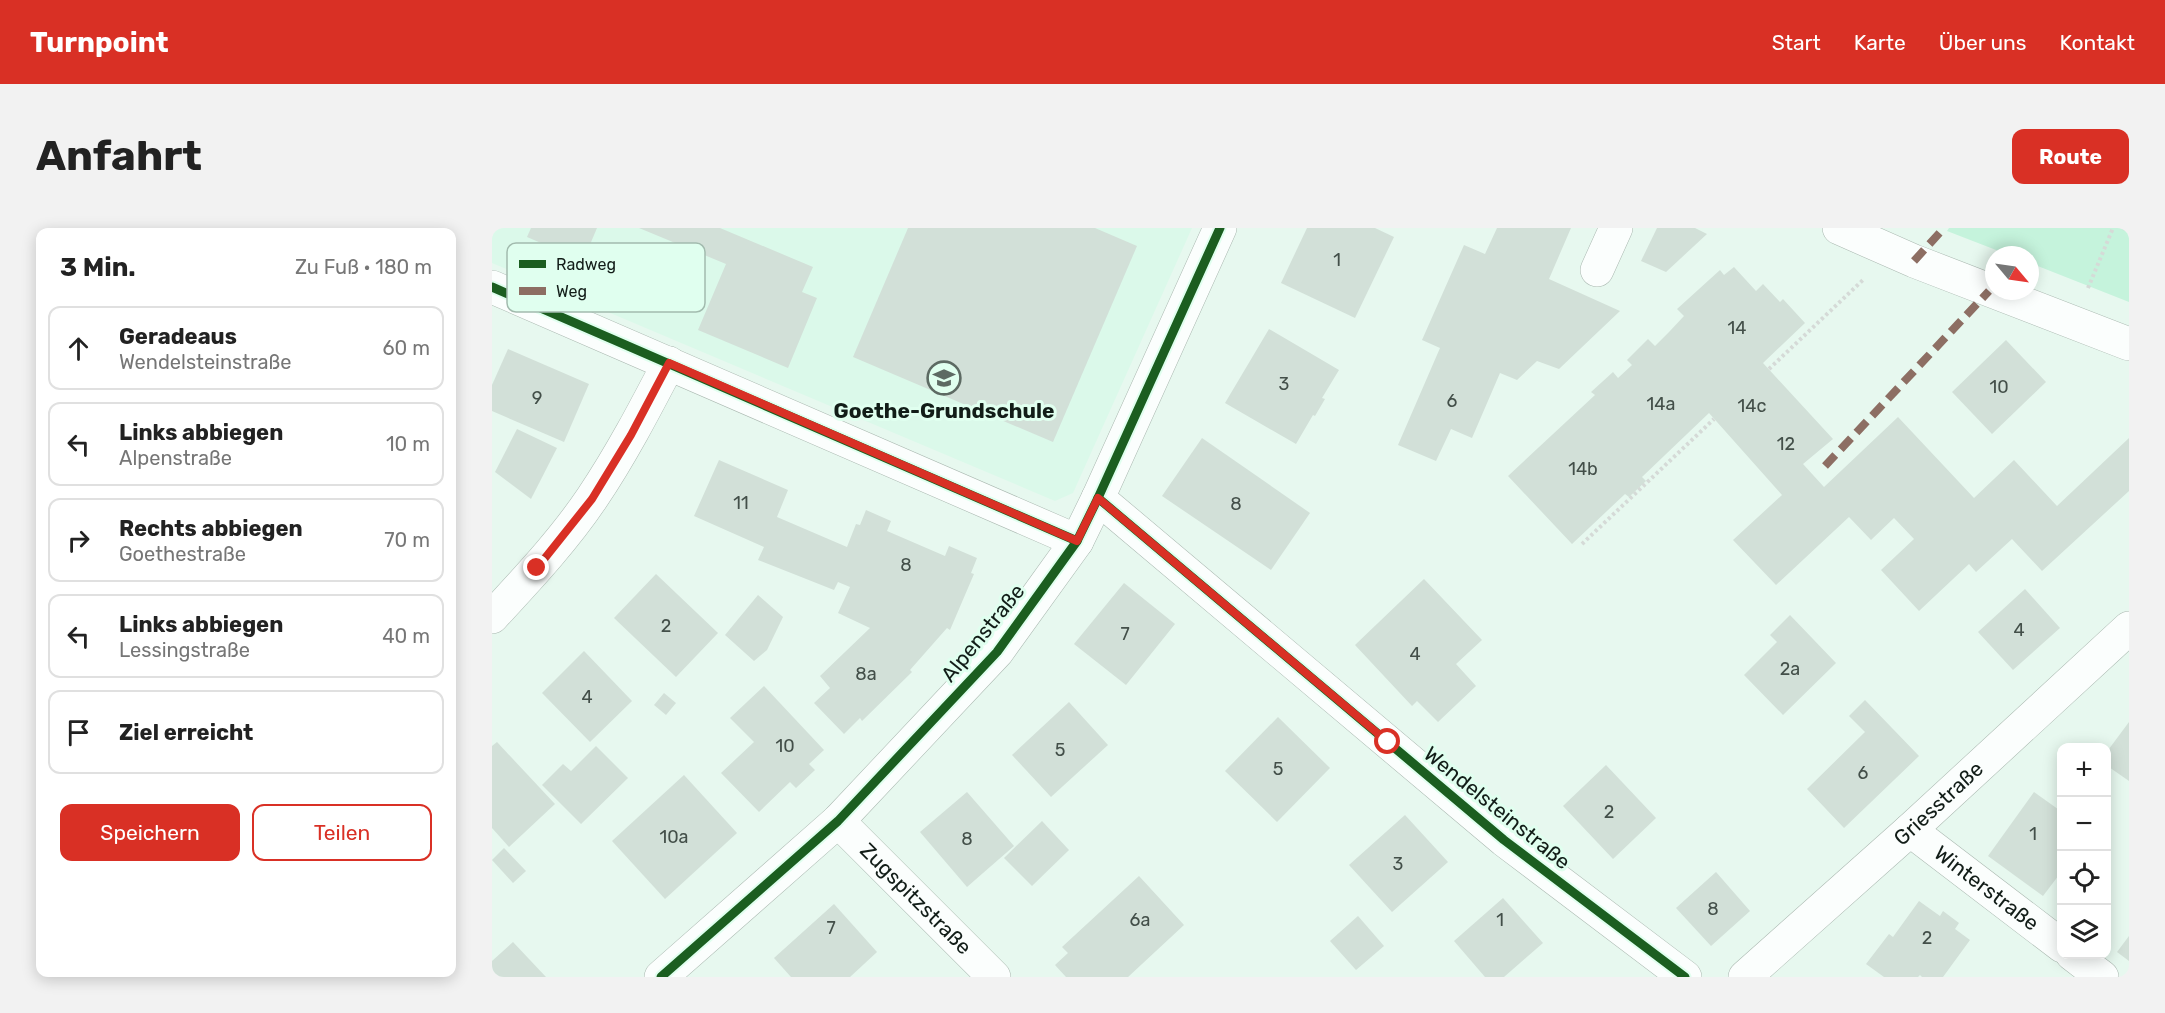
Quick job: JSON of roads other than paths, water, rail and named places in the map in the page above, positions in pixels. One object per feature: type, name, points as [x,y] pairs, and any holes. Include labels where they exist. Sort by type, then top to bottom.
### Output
[{"type":"street","name":"Alpenstraße","points":[[661,977],[838,821],[997,652],[1077,541],[1220,228]]},
{"type":"street","points":[[1597,270],[1616,228]]},
{"type":"street","points":[[1839,228],[1893,252],[2129,344]]},
{"type":"street","points":[[533,312],[669,363],[1077,541]]},
{"type":"street","points":[[492,617],[537,568],[592,499],[631,435],[669,363]]},
{"type":"street","name":"Wendelsteinstraße","points":[[1098,498],[1504,840],[1685,977]]},
{"type":"street","name":"Griesstraße","points":[[1745,977],[1910,830],[2129,628]]},
{"type":"street","name":"Zugspitzstraße","points":[[838,821],[994,977]]},
{"type":"street","name":"Winterstraße","points":[[1910,830],[2057,943]]},
{"type":"street","points":[[2079,959],[2102,977]]},
{"type":"place","name":"Goethe-Grundschule","points":[[944,378]]}]
